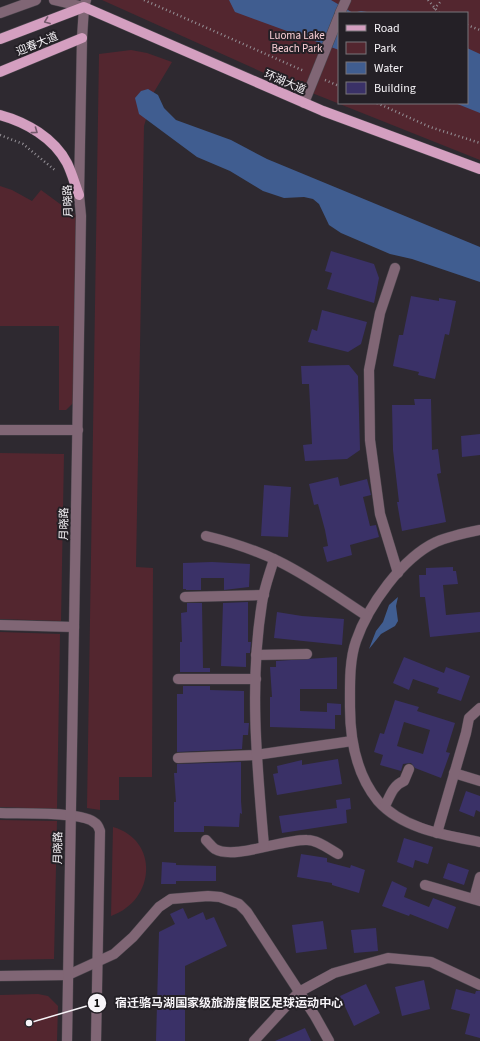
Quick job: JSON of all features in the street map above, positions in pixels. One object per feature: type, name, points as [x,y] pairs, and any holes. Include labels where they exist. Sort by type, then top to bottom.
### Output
[{"type":"main road","name":"迎春大道","points":[[0,39],[85,4]]},
{"type":"main road","name":"环湖大道","points":[[85,4],[304,103],[480,169]]},
{"type":"main road","name":"迎春大道","points":[[0,72],[82,38]]},
{"type":"main road","points":[[0,115],[32,128],[54,146],[67,163],[79,195]]},
{"type":"street","points":[[0,13],[36,0]]},
{"type":"street","points":[[54,0],[85,4]]},
{"type":"street","points":[[340,12],[346,0]]},
{"type":"street","name":"月晓路","points":[[67,1041],[78,430],[81,216],[79,195],[82,38],[85,4]]},
{"type":"street","points":[[304,103],[338,18]]},
{"type":"street","points":[[395,268],[380,313],[369,370],[370,440],[379,507],[398,573]]},
{"type":"street","points":[[0,430],[78,430]]},
{"type":"street","points":[[480,530],[456,535],[435,543],[415,556],[398,573],[374,603],[355,642],[350,688],[350,736],[360,772],[379,801],[403,821],[437,833],[480,842]]},
{"type":"street","points":[[206,536],[240,545],[274,559],[322,587],[367,616]]},
{"type":"street","points":[[264,846],[256,755],[256,655],[264,595],[274,559]]},
{"type":"street","points":[[185,597],[264,595]]},
{"type":"street","points":[[0,625],[74,627]]},
{"type":"street","points":[[256,655],[307,654]]},
{"type":"street","points":[[178,679],[256,679]]},
{"type":"street","points":[[437,833],[468,718],[480,708]]},
{"type":"street","points":[[178,758],[256,755],[352,741]]},
{"type":"street","points":[[385,806],[398,783],[404,781],[408,770]]},
{"type":"street","points":[[454,773],[480,781]]},
{"type":"street","points":[[0,813],[71,815],[86,818],[95,822],[100,831],[96,1041]]},
{"type":"street","points":[[206,840],[216,849],[228,852],[242,852],[264,846],[308,840],[319,843],[338,854]]},
{"type":"street","points":[[425,885],[477,900],[480,877]]},
{"type":"street","points":[[0,976],[68,975],[114,954],[133,937],[158,907],[171,899],[208,896],[220,897],[239,904],[247,912],[315,1016],[329,1041]]},
{"type":"street","points":[[254,1041],[299,992],[334,973],[388,958],[431,962],[480,985]]},
{"type":"path","points":[[144,0],[338,86]]},
{"type":"path","points":[[428,0],[438,12]]},
{"type":"path","points":[[434,9],[442,0]]},
{"type":"path","points":[[468,25],[480,30]]},
{"type":"path","points":[[379,104],[430,127],[480,144]]},
{"type":"path","points":[[0,135],[23,144],[40,156],[59,176]]},
{"type":"green space","name":"Luoma Lake Beach Park","points":[[102,0],[480,0],[480,160],[340,104],[468,104],[468,12],[338,12],[338,103],[282,81]]},
{"type":"green space","points":[[131,50],[147,53],[172,62],[154,92],[144,126],[136,567],[153,568],[152,777],[119,777],[119,800],[100,800],[100,810],[87,808],[99,54]]},
{"type":"green space","points":[[0,186],[12,190],[32,201],[41,190],[75,215],[78,221],[73,403],[66,410],[59,410],[59,326],[0,326]]},
{"type":"green space","points":[[0,453],[64,454],[61,621],[0,619]]},
{"type":"green space","points":[[0,632],[60,634],[57,809],[0,807]]},
{"type":"green space","points":[[0,820],[57,821],[54,959],[0,960]]},
{"type":"green space","points":[[113,827],[128,834],[138,844],[144,857],[146,870],[144,884],[137,897],[126,908],[111,916]]},
{"type":"green space","points":[[38,994],[48,996],[58,1006],[57,1041],[0,1041],[0,995]]},
{"type":"water","points":[[229,0],[331,0],[351,12],[338,12],[338,50],[235,12]]},
{"type":"water","points":[[468,48],[480,54],[480,113],[458,104],[468,104]]},
{"type":"water","points":[[148,89],[158,95],[164,108],[176,120],[231,140],[267,159],[480,247],[480,282],[412,259],[390,254],[341,233],[329,225],[319,204],[313,199],[304,197],[284,198],[263,191],[230,171],[197,157],[139,114],[135,98],[141,91]]},
{"type":"water","points":[[398,597],[396,606],[398,621],[395,626],[381,634],[369,649],[376,631],[383,622],[389,605]]},
{"type":"building","points":[[331,251],[374,264],[379,278],[374,303],[327,289],[332,273],[325,271]]},
{"type":"building","points":[[411,296],[439,301],[439,298],[456,301],[449,335],[445,334],[435,379],[418,375],[419,372],[393,366],[399,335],[403,335]]},
{"type":"building","points":[[322,310],[367,322],[361,344],[348,352],[308,342],[312,329],[317,331]]},
{"type":"building","points":[[349,365],[358,376],[360,450],[347,459],[305,461],[303,445],[312,444],[309,384],[302,384],[301,366]]},
{"type":"building","points":[[414,399],[431,399],[432,450],[438,449],[441,473],[437,474],[446,522],[402,531],[397,502],[399,502],[393,450],[392,405],[415,405]]},
{"type":"building","points":[[480,434],[480,455],[462,457],[461,436]]},
{"type":"building","points":[[338,477],[340,486],[367,479],[371,495],[363,497],[370,526],[376,525],[379,537],[350,545],[352,555],[327,562],[323,547],[328,546],[325,530],[318,504],[314,505],[309,484]]},
{"type":"building","points":[[264,485],[291,487],[288,537],[261,536]]},
{"type":"building","points":[[212,562],[250,564],[249,587],[224,590],[224,578],[201,578],[201,590],[183,589],[183,563]]},
{"type":"building","points":[[453,567],[453,571],[456,571],[458,584],[443,585],[446,615],[480,612],[480,632],[430,637],[425,597],[420,597],[419,575],[426,575],[426,568]]},
{"type":"building","points":[[248,602],[248,642],[251,642],[250,653],[246,653],[246,667],[221,666],[223,603]]},
{"type":"building","points":[[187,603],[202,603],[203,668],[210,668],[210,672],[180,672],[180,642],[182,642],[181,613],[187,612]]},
{"type":"building","points":[[277,612],[302,616],[344,619],[342,645],[274,638]]},
{"type":"building","points":[[337,657],[337,689],[300,689],[300,711],[327,712],[327,703],[341,704],[341,715],[335,715],[335,729],[270,727],[270,697],[272,697],[270,667],[276,667],[276,661]]},
{"type":"building","points":[[404,657],[444,673],[446,667],[470,676],[461,701],[437,693],[439,688],[413,679],[409,690],[393,683]]},
{"type":"building","points":[[183,686],[210,686],[210,690],[244,691],[244,723],[249,723],[248,735],[243,735],[242,749],[177,752],[177,694],[183,694]]},
{"type":"building","points":[[395,700],[419,707],[417,711],[455,723],[446,752],[450,753],[441,778],[415,768],[411,763],[403,764],[401,771],[380,765],[383,755],[374,752],[380,733],[384,734]],"holes":[[[404,722],[430,730],[423,754],[397,746]]]},
{"type":"building","points":[[338,759],[342,784],[277,795],[273,774],[278,773],[277,766],[302,760],[302,765]]},
{"type":"building","points":[[241,762],[242,814],[240,813],[239,827],[204,826],[204,832],[174,832],[174,802],[176,802],[174,773],[177,773],[177,764]]},
{"type":"building","points":[[466,791],[480,796],[480,812],[476,810],[474,817],[459,811]]},
{"type":"building","points":[[350,798],[351,809],[346,810],[347,823],[282,833],[279,816],[337,808],[336,800]]},
{"type":"building","points":[[404,838],[433,847],[428,864],[415,860],[413,868],[397,862]]},
{"type":"building","points":[[301,854],[327,858],[327,862],[350,868],[351,865],[365,870],[359,893],[332,885],[332,883],[297,877]]},
{"type":"building","points":[[162,862],[176,863],[176,865],[216,866],[216,881],[176,881],[176,884],[161,884]]},
{"type":"building","points":[[448,863],[469,870],[464,885],[443,878]]},
{"type":"building","points":[[392,881],[407,888],[404,897],[429,907],[433,898],[456,907],[448,929],[410,914],[409,916],[382,906]]},
{"type":"building","points":[[183,908],[188,919],[203,912],[206,920],[214,917],[227,946],[185,966],[185,1041],[156,1041],[159,932],[175,924],[170,914]]},
{"type":"building","points":[[323,921],[327,949],[296,953],[292,925]]},
{"type":"building","points":[[376,928],[378,951],[354,953],[351,930]]},
{"type":"building","points":[[424,980],[430,1009],[402,1016],[395,987]]},
{"type":"building","points":[[366,984],[380,1013],[354,1026],[340,996]]},
{"type":"building","points":[[456,989],[475,994],[476,991],[480,991],[480,1038],[465,1034],[470,1014],[451,1009]]},
{"type":"building","points":[[305,1028],[311,1041],[275,1041]]},
{"type":"place","name":"宿迁骆马湖国家级旅游度假区足球运动中心","points":[[29,1023]]}]
